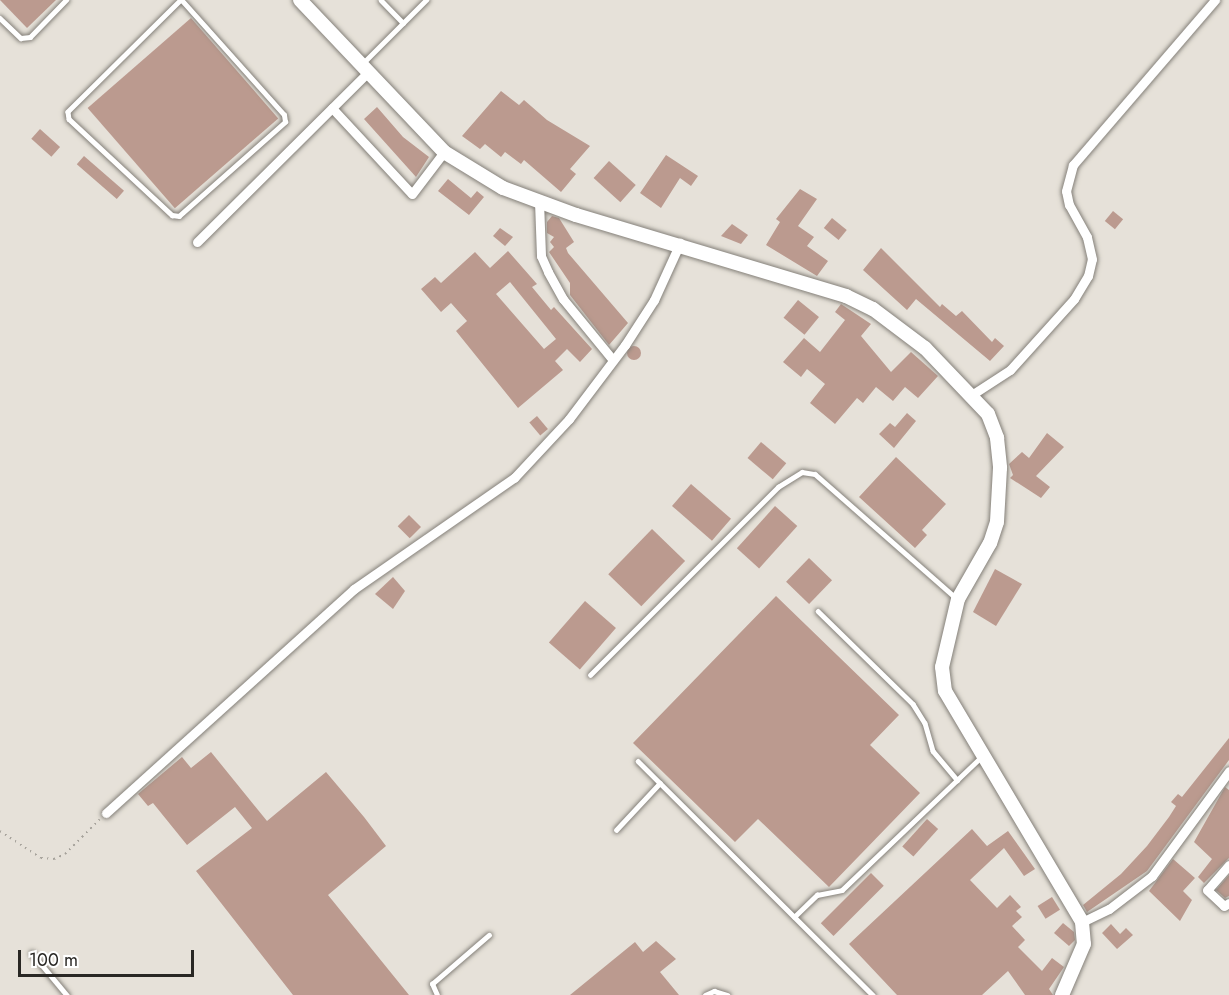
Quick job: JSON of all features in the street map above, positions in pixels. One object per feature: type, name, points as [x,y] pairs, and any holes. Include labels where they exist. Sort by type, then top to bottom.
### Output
[{"type":"street","points":[[300,0],[444,152],[503,188],[652,238],[680,243],[846,296],[873,309],[925,348],[973,394],[988,414],[997,438],[1000,498],[990,543],[958,599],[942,667],[945,691],[1082,922],[1084,944],[1062,995]]},
{"type":"street","points":[[973,394],[1010,370],[1074,299],[1088,276],[1092,259],[1087,237],[1069,205],[1066,191],[1073,165],[1215,0]]},
{"type":"street","points":[[197,242],[332,108],[364,69]]},
{"type":"street","points":[[332,108],[412,194],[444,152]]},
{"type":"street","points":[[538,201],[541,256],[548,272],[563,299],[613,360]]},
{"type":"street","points":[[106,813],[354,589],[514,478],[569,419],[613,360],[654,300],[680,243]]},
{"type":"street","points":[[1082,922],[1109,909],[1152,876],[1225,784],[1229,771]]},
{"type":"street","points":[[1229,865],[1207,890],[1224,906],[1229,903]]},
{"type":"lane","points":[[0,18],[21,38],[30,37],[66,0]]},
{"type":"lane","points":[[181,0],[284,115],[285,122],[179,216],[172,215],[78,127],[68,112],[181,0]]},
{"type":"lane","points":[[381,0],[403,23]]},
{"type":"lane","points":[[364,69],[426,0]]},
{"type":"lane","points":[[590,675],[778,487],[802,472],[815,474],[958,599]]},
{"type":"lane","points":[[818,610],[913,704],[925,723],[933,751],[957,780]]},
{"type":"lane","points":[[794,917],[817,895],[842,890],[983,755]]},
{"type":"lane","points":[[638,761],[873,995]]},
{"type":"lane","points":[[616,830],[660,783]]},
{"type":"lane","points":[[436,995],[432,984],[489,935]]},
{"type":"lane","points":[[32,953],[67,995]]},
{"type":"lane","points":[[705,995],[721,991],[727,995]]},
{"type":"path","points":[[0,831],[41,858],[54,859],[64,854],[106,813]]},
{"type":"building","points":[[0,0],[56,0],[27,28]]},
{"type":"building","points":[[191,18],[278,118],[175,208],[88,108]]},
{"type":"building","points":[[501,91],[519,105],[524,100],[547,120],[590,146],[570,169],[576,174],[561,192],[524,160],[521,164],[505,152],[501,157],[485,144],[480,149],[462,136]]},
{"type":"building","points":[[377,107],[403,137],[429,157],[416,177],[364,119]]},
{"type":"building","points":[[40,129],[60,147],[51,157],[31,139]]},
{"type":"building","points":[[666,155],[698,176],[691,186],[680,178],[661,208],[640,193]]},
{"type":"building","points":[[84,156],[124,191],[117,199],[77,164]]},
{"type":"building","points":[[609,161],[636,185],[620,202],[594,178]]},
{"type":"building","points":[[448,179],[471,198],[477,191],[484,197],[469,215],[438,191]]},
{"type":"building","points":[[800,189],[817,199],[798,226],[814,237],[807,246],[828,261],[817,276],[766,245],[780,222],[776,219]]},
{"type":"building","points":[[1113,211],[1123,219],[1115,229],[1105,221]]},
{"type":"building","points":[[552,216],[559,218],[574,242],[566,248],[568,253],[628,323],[609,345],[570,295],[570,283],[549,252],[554,247],[550,242],[554,237],[547,233],[547,222]]},
{"type":"building","points":[[832,218],[847,230],[839,240],[824,228]]},
{"type":"building","points":[[732,224],[748,235],[741,244],[721,236]]},
{"type":"building","points":[[500,228],[513,237],[505,246],[493,236]]},
{"type":"building","points":[[881,248],[940,307],[942,304],[956,316],[962,311],[992,342],[995,338],[1004,346],[990,361],[916,299],[907,310],[863,270]]},
{"type":"building","points":[[508,251],[537,284],[532,287],[551,310],[554,307],[592,349],[580,362],[567,349],[555,361],[563,370],[518,408],[456,331],[467,321],[451,303],[441,312],[421,289],[435,277],[441,283],[475,252],[490,268]],"holes":[[[510,282],[556,339],[544,349],[496,294]]]},
{"type":"building","points":[[798,300],[819,317],[805,335],[784,318]]},
{"type":"building","points":[[841,304],[871,324],[861,336],[891,372],[911,352],[938,376],[918,398],[905,387],[893,401],[876,387],[863,403],[857,398],[835,424],[810,403],[825,384],[807,369],[801,377],[783,362],[804,338],[820,352],[845,320],[835,312]]},
{"type":"building","points":[[634,346],[639,348],[641,353],[639,358],[634,360],[629,358],[627,353],[629,348]]},
{"type":"building","points":[[907,413],[916,421],[894,448],[879,434],[890,423],[895,427]]},
{"type":"building","points":[[537,416],[548,429],[540,435],[529,422]]},
{"type":"building","points":[[1047,433],[1064,447],[1036,476],[1050,487],[1041,498],[1010,478],[1013,475],[1009,464],[1022,452],[1029,458]]},
{"type":"building","points":[[761,442],[786,463],[773,479],[748,458]]},
{"type":"building","points":[[896,457],[946,504],[922,530],[927,535],[915,548],[859,497]]},
{"type":"building","points":[[691,484],[731,519],[712,541],[672,506]]},
{"type":"building","points":[[775,506],[797,526],[759,568],[737,548]]},
{"type":"building","points":[[409,515],[421,527],[410,538],[398,526]]},
{"type":"building","points":[[652,529],[685,561],[641,606],[608,574]]},
{"type":"building","points":[[809,558],[832,580],[809,604],[786,582]]},
{"type":"building","points":[[995,569],[1022,584],[996,626],[973,612]]},
{"type":"building","points":[[393,577],[405,591],[393,609],[375,594]]},
{"type":"building","points":[[776,596],[899,715],[870,745],[920,793],[829,887],[758,819],[735,842],[633,743]]},
{"type":"building","points":[[585,601],[616,628],[580,669],[549,643]]},
{"type":"building","points":[[1229,738],[1229,760],[1147,871],[1087,912],[1083,905],[1121,874],[1147,846],[1176,806],[1171,802],[1178,794],[1182,797]]},
{"type":"building","points":[[211,752],[267,821],[326,772],[364,817],[386,846],[328,895],[409,995],[293,995],[196,871],[252,828],[235,807],[187,845],[153,803],[148,806],[138,794],[182,757],[191,768]]},
{"type":"building","points":[[1225,787],[1229,790],[1229,858],[1204,883],[1198,877],[1212,859],[1194,842]]},
{"type":"building","points":[[927,819],[938,829],[913,857],[902,846]]},
{"type":"building","points":[[972,829],[987,846],[1008,831],[1035,869],[1024,876],[1004,848],[970,880],[997,908],[1010,895],[1021,907],[1016,911],[1022,917],[1012,926],[1025,940],[1018,947],[1042,971],[1052,958],[1064,967],[1049,989],[1053,995],[1025,995],[1008,971],[982,995],[897,995],[849,944]]},
{"type":"building","points":[[1173,859],[1195,878],[1183,891],[1192,900],[1180,921],[1149,891]]},
{"type":"building","points":[[871,873],[884,886],[834,936],[821,923]]},
{"type":"building","points":[[1229,875],[1229,896],[1225,898],[1216,890]]},
{"type":"building","points":[[1052,897],[1060,910],[1046,919],[1038,906]]},
{"type":"building","points":[[1063,923],[1074,932],[1075,940],[1069,946],[1054,933]]},
{"type":"building","points":[[1111,924],[1120,934],[1126,928],[1133,935],[1117,949],[1102,933]]},
{"type":"building","points":[[656,941],[676,959],[660,972],[679,995],[570,995],[635,942],[643,952]]}]
